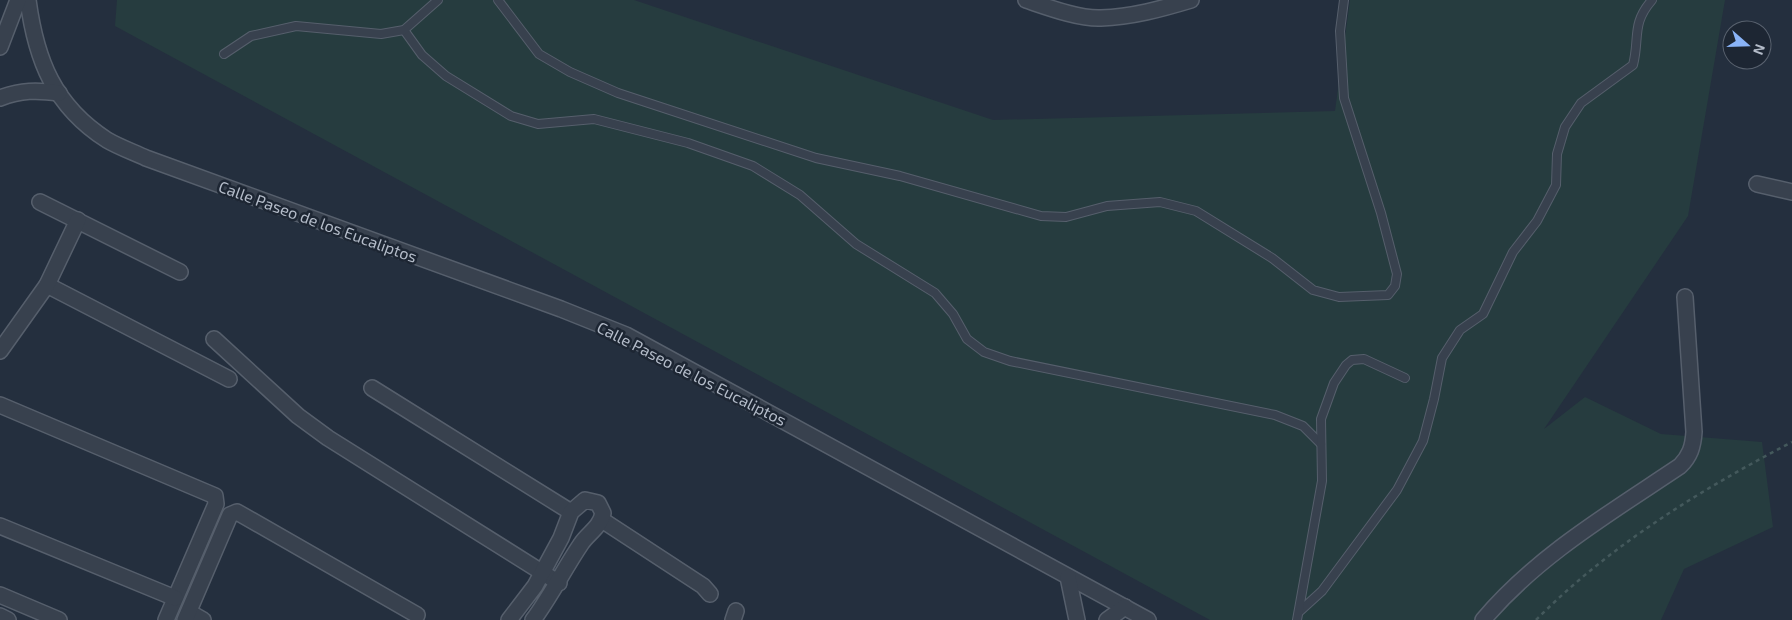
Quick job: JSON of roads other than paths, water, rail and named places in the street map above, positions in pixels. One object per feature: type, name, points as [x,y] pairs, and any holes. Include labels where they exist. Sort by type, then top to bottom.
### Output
[{"type":"street","points":[[0,47],[18,0]]},
{"type":"street","name":"Calle Paseo de los Eucaliptos","points":[[28,0],[32,31],[44,68],[59,93],[80,119],[108,140],[146,158],[562,309],[626,335],[1148,620]]},
{"type":"street","points":[[1026,0],[1078,7],[1099,18],[1151,12],[1191,0]]},
{"type":"street","points":[[0,98],[14,92],[34,90],[59,93]]},
{"type":"street","points":[[1757,184],[1792,192]]},
{"type":"street","points":[[40,202],[180,272]]},
{"type":"street","points":[[0,351],[47,285],[78,220]]},
{"type":"street","points":[[47,285],[229,379]]},
{"type":"street","points":[[1482,620],[1500,599],[1555,550],[1680,466],[1688,458],[1694,444],[1694,432],[1685,297]]},
{"type":"street","points":[[214,339],[298,416],[328,438],[559,583]]},
{"type":"street","points":[[372,388],[571,512]]},
{"type":"street","points":[[0,404],[210,494],[216,499],[166,620]]},
{"type":"street","points":[[509,620],[536,586],[561,538],[571,512],[585,500],[592,500],[602,508],[602,520],[580,545],[559,583],[533,620]]},
{"type":"street","points":[[203,620],[187,616],[233,512],[241,514],[417,614]]},
{"type":"street","points":[[602,520],[703,586],[710,594]]},
{"type":"street","points":[[0,526],[175,598]]},
{"type":"street","points":[[1068,577],[1077,620]]},
{"type":"street","points":[[0,595],[59,620]]},
{"type":"street","points":[[1107,620],[1125,607]]},
{"type":"street","points":[[0,616],[8,620]]},
{"type":"lane","points":[[224,54],[251,36],[296,26],[381,34],[404,30],[438,0]]},
{"type":"lane","points":[[498,0],[539,54],[570,72],[646,102],[816,158],[900,176],[1041,216],[1066,217],[1107,206],[1160,202],[1196,211],[1272,258],[1313,290],[1340,297],[1388,295],[1395,286],[1397,274],[1381,213],[1344,98],[1340,32],[1344,0]]},
{"type":"lane","points":[[1300,611],[1322,591],[1397,490],[1422,441],[1434,399],[1442,358],[1460,330],[1483,314],[1513,252],[1537,221],[1556,185],[1558,154],[1565,127],[1581,103],[1632,65],[1637,24],[1643,10],[1652,0]]},
{"type":"lane","points":[[404,30],[422,56],[446,76],[511,116],[538,124],[594,120],[688,143],[753,166],[800,195],[856,244],[935,293],[953,314],[967,339],[984,352],[1010,361],[1275,415],[1303,426],[1321,444]]},
{"type":"lane","points":[[1297,620],[1322,481],[1321,418],[1326,398],[1346,365],[1352,360],[1364,359],[1405,378]]}]
